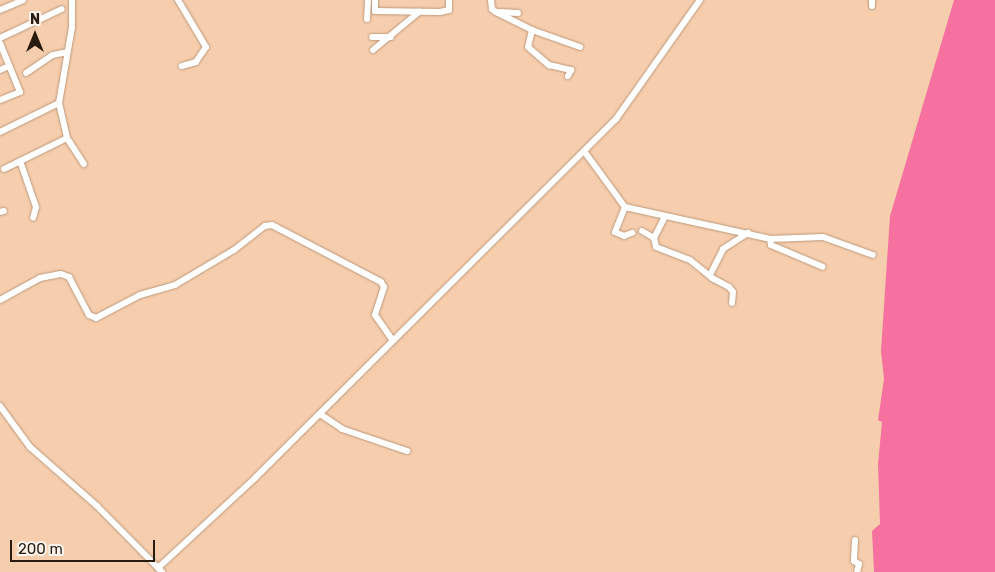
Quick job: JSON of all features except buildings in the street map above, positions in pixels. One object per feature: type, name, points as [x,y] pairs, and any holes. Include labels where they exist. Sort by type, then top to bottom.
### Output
[{"type":"street","points":[[0,10],[23,0]]},
{"type":"street","points":[[72,0],[72,27],[59,103],[67,138],[84,164]]},
{"type":"street","points":[[178,0],[206,47],[196,62],[182,66]]},
{"type":"street","points":[[368,0],[368,19]]},
{"type":"street","points":[[375,0],[375,11],[419,12],[449,10],[449,0]]},
{"type":"street","points":[[492,0],[492,9],[496,12],[532,30],[580,47]]},
{"type":"street","points":[[0,406],[30,446],[97,506],[160,570],[320,414],[392,339],[622,112],[700,0]]},
{"type":"street","points":[[0,38],[62,9]]},
{"type":"street","points":[[373,50],[419,12]]},
{"type":"street","points":[[496,12],[518,13]]},
{"type":"street","points":[[532,30],[528,47],[550,65],[571,70],[568,76]]},
{"type":"street","points":[[372,37],[391,37]]},
{"type":"street","points":[[0,43],[20,92],[0,100]]},
{"type":"street","points":[[26,73],[52,54],[67,52]]},
{"type":"street","points":[[0,70],[9,66]]},
{"type":"street","points":[[0,132],[59,103]]},
{"type":"street","points":[[4,169],[67,138]]},
{"type":"street","points":[[584,151],[625,207],[664,218],[748,233],[770,239],[822,237],[873,255]]},
{"type":"street","points":[[20,161],[36,207],[33,218]]},
{"type":"street","points":[[625,207],[615,232],[624,236],[632,234]]},
{"type":"street","points":[[664,218],[654,238],[656,247],[690,260],[710,274],[733,292],[732,303]]},
{"type":"street","points":[[0,300],[40,278],[61,274],[69,277],[89,315],[96,318],[140,294],[175,285],[234,250],[265,226],[272,225],[382,282],[384,287],[375,315],[392,339]]},
{"type":"street","points":[[642,231],[654,238]]},
{"type":"street","points":[[710,274],[715,268],[722,248],[748,233]]},
{"type":"street","points":[[770,239],[777,248],[823,267]]},
{"type":"street","points":[[320,414],[342,428],[407,450]]},
{"type":"street","points":[[855,540],[854,561],[859,564],[857,572]]},
{"type":"shaded area","points":[[954,0],[995,0],[995,572],[874,572],[872,531],[880,524],[878,464],[882,422],[878,420],[884,379],[881,351],[890,216]]}]
